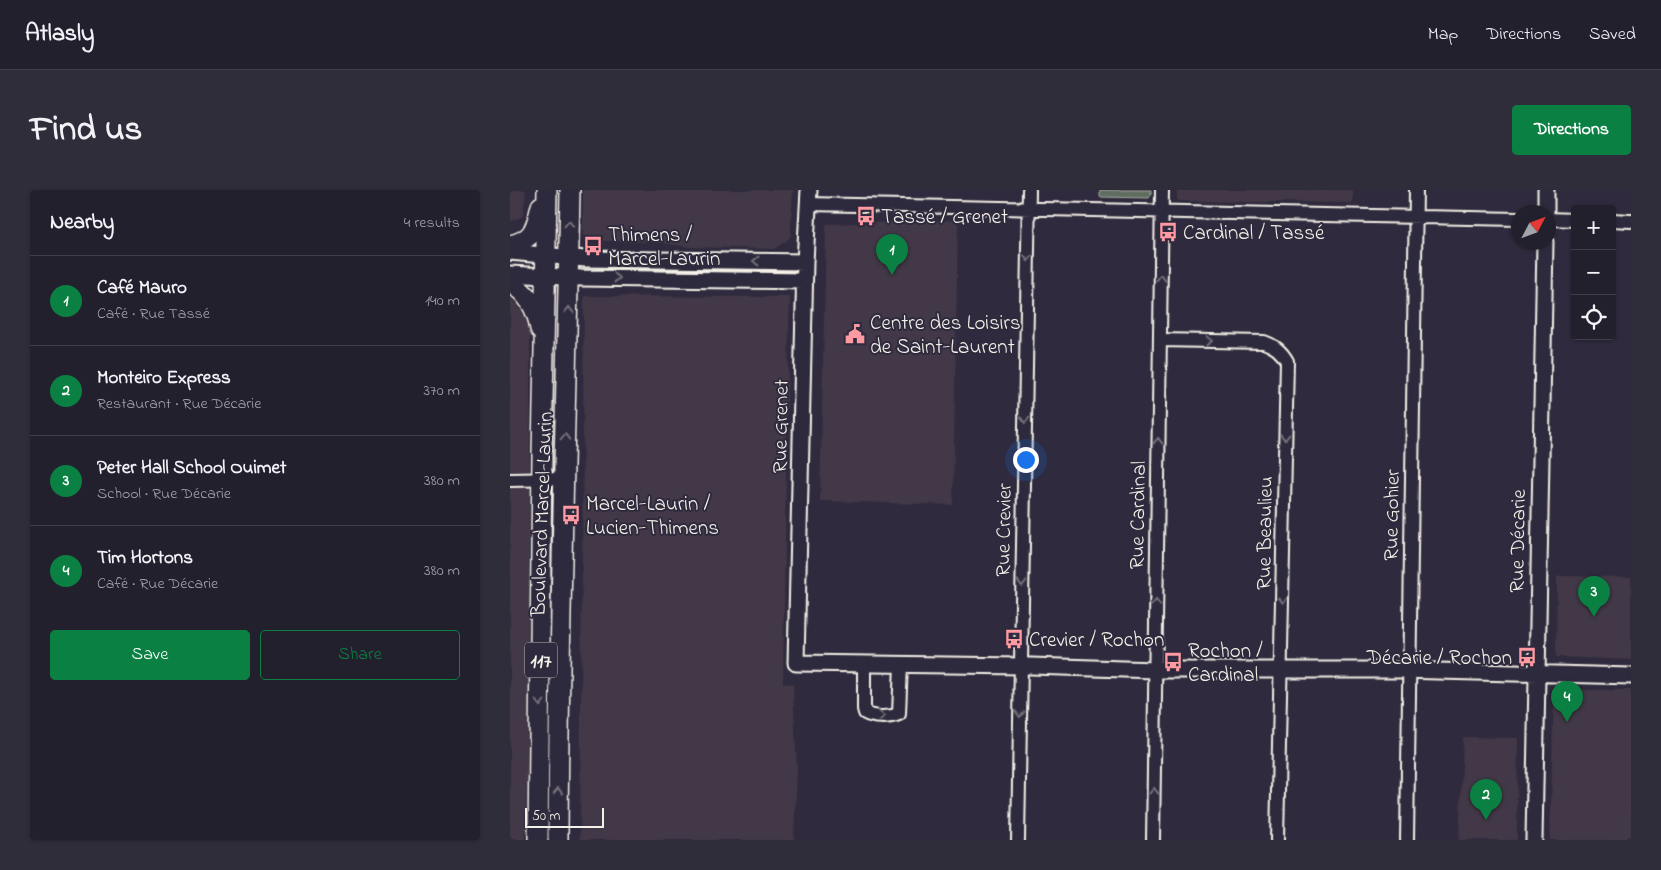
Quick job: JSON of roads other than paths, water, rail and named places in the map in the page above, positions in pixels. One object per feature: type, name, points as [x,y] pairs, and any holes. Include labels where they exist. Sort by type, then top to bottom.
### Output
[{"type":"main road","points":[[510,245],[523,242],[530,235],[536,224],[546,190]]},
{"type":"main road","name":"Boulevard Marcel-Laurin","points":[[538,840],[542,479],[547,275],[546,190]]},
{"type":"main road","name":"Boulevard Marcel-Laurin","points":[[558,840],[570,190]]},
{"type":"main road","points":[[510,284],[523,293],[534,308],[539,321],[544,358]]},
{"type":"street","name":"Rue Crevier","points":[[1018,840],[1030,190]]},
{"type":"street","name":"Rue Cardinal","points":[[1153,840],[1162,190]]},
{"type":"street","name":"Rue Gohier","points":[[1407,840],[1416,190]]},
{"type":"street","points":[[1546,190],[1546,205]]},
{"type":"street","points":[[808,197],[1029,209],[1511,218]]},
{"type":"street","name":"Rue Grenet","points":[[808,197],[804,281],[796,664],[864,664]]},
{"type":"street","points":[[1556,219],[1571,220]]},
{"type":"street","points":[[1616,220],[1631,221]]},
{"type":"street","name":"Rue Décarie","points":[[1534,840],[1545,250]]},
{"type":"street","points":[[510,252],[547,256],[569,267],[804,281]]},
{"type":"street","points":[[510,274],[547,275],[569,267],[805,262]]},
{"type":"street","name":"Rue Beaulieu","points":[[1160,340],[1264,342],[1282,352],[1287,361],[1277,840]]},
{"type":"street","points":[[510,480],[564,479]]},
{"type":"street","points":[[901,664],[899,714],[894,716],[872,716],[865,713],[864,664],[901,664],[1021,666],[1155,670],[1409,671],[1631,676]]},
{"type":"place","name":"Tassé / Grenet","points":[[866,216]]},
{"type":"place","name":"Cardinal / Tassé","points":[[1168,232]]},
{"type":"place","name":"Thimens / Marcel-Laurin","points":[[593,246]]},
{"type":"place","name":"Café Mauro","points":[[892,275]]},
{"type":"place","name":"Centre des Loisirs de Saint-Laurent","points":[[855,334]]},
{"type":"place","name":"Marcel-Laurin / Lucien-Thimens","points":[[571,515]]},
{"type":"place","name":"Peter Hall School Ouimet","points":[[1594,617]]},
{"type":"place","name":"Crevier / Rochon","points":[[1014,639]]},
{"type":"place","name":"Décarie / Rochon","points":[[1527,657]]},
{"type":"place","name":"Rochon / Cardinal","points":[[1173,662]]},
{"type":"place","name":"Tim Hortons","points":[[1567,722]]},
{"type":"place","name":"Monteiro Express","points":[[1486,820]]}]
